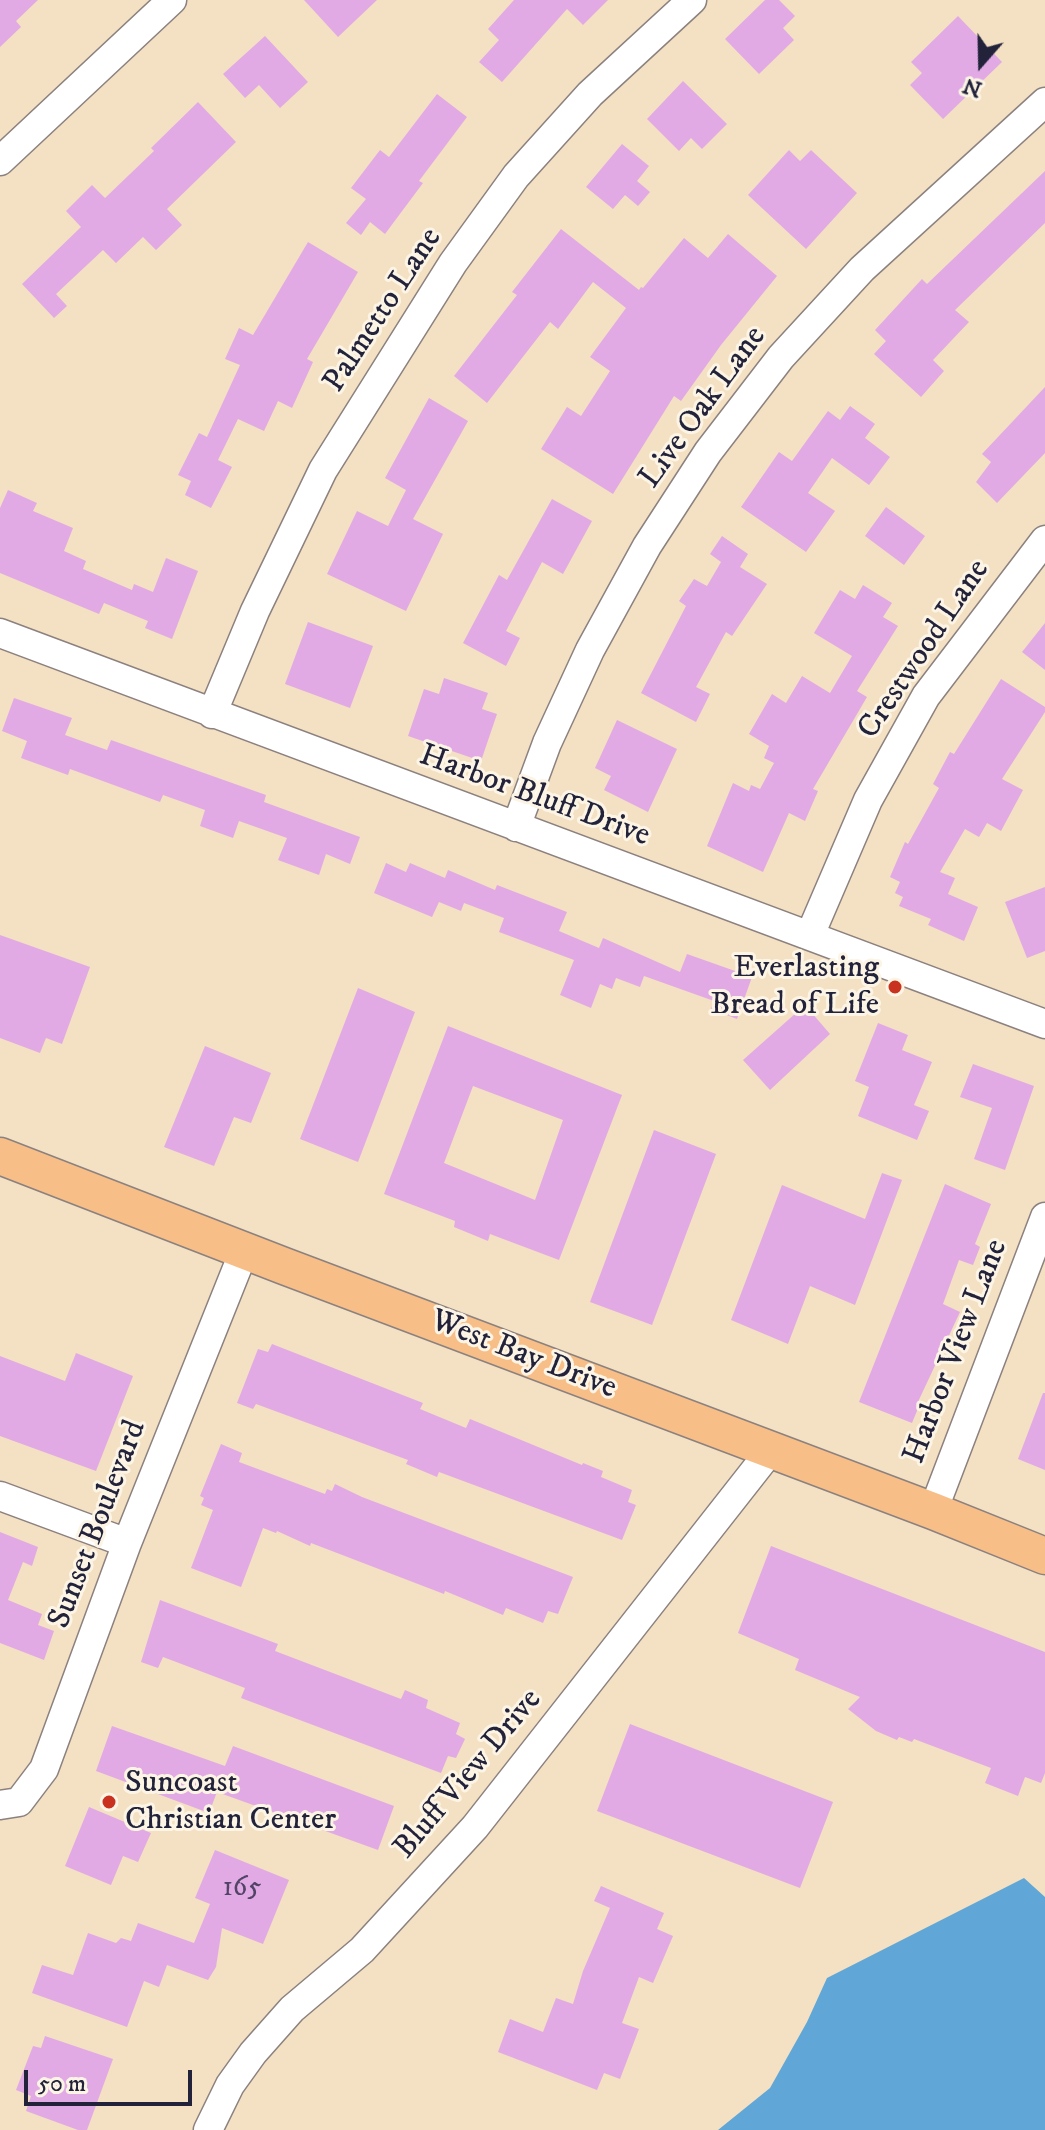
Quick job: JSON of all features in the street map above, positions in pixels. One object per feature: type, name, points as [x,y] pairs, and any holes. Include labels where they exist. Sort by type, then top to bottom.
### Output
[{"type":"main road","name":"West Bay Drive","points":[[0,1156],[1045,1556]]},
{"type":"street","points":[[0,161],[172,0]]},
{"type":"street","name":"Palmetto Lane","points":[[212,714],[255,611],[323,470],[453,263],[516,176],[590,94],[692,0]]},
{"type":"street","name":"Live Oak Lane","points":[[516,827],[547,743],[590,650],[647,546],[708,452],[781,357],[862,269],[1045,102]]},
{"type":"street","name":"Crestwood Lane","points":[[810,935],[868,800],[926,696],[1045,540]]},
{"type":"street","name":"Harbor Bluff Drive","points":[[0,633],[1045,1024]]},
{"type":"street","name":"Harbor View Lane","points":[[933,1511],[1045,1217]]},
{"type":"street","name":"Sunset Boulevard","points":[[0,1805],[19,1802],[44,1769],[127,1543],[244,1251]]},
{"type":"street","name":"Bluff View Drive","points":[[208,2130],[230,2085],[253,2053],[292,2009],[362,1950],[475,1827],[771,1450]]},
{"type":"street","points":[[0,1496],[127,1543]]},
{"type":"water","points":[[1024,1878],[1045,1897],[1045,2130],[718,2130],[770,2088],[807,2022],[827,1978]]},
{"type":"building","points":[[0,0],[38,0],[16,21],[21,27],[0,47]]},
{"type":"building","points":[[304,0],[377,0],[338,37]]},
{"type":"building","points":[[514,0],[608,0],[583,25],[567,9],[502,82],[479,62],[499,40],[488,29]]},
{"type":"building","points":[[765,0],[779,0],[795,16],[783,28],[794,40],[759,74],[725,39]]},
{"type":"building","points":[[958,16],[1002,62],[943,119],[910,85],[922,73],[911,62]]},
{"type":"building","points":[[265,36],[308,82],[280,108],[259,85],[245,98],[223,74]]},
{"type":"building","points":[[683,81],[727,124],[702,149],[691,138],[679,151],[647,119]]},
{"type":"building","points":[[437,94],[467,117],[419,181],[423,183],[385,234],[370,222],[361,235],[346,223],[366,199],[351,188],[380,150],[389,157]]},
{"type":"building","points":[[198,102],[236,142],[167,209],[182,225],[156,250],[143,237],[116,263],[103,250],[56,294],[67,306],[54,318],[22,284],[81,227],[66,211],[92,185],[105,198],[154,151],[151,148]]},
{"type":"building","points":[[622,144],[649,166],[637,181],[650,192],[638,206],[625,195],[613,209],[586,187]]},
{"type":"building","points":[[789,150],[800,161],[811,150],[857,193],[806,249],[748,195]]},
{"type":"building","points":[[1045,171],[1045,223],[955,310],[969,322],[933,360],[944,371],[921,397],[874,354],[886,341],[875,330],[922,279],[927,284]]},
{"type":"building","points":[[561,229],[639,290],[684,238],[708,258],[728,234],[777,276],[681,401],[674,396],[613,494],[541,449],[567,407],[581,416],[610,371],[590,357],[626,308],[593,282],[558,329],[550,322],[487,403],[454,376],[517,295],[512,292]]},
{"type":"building","points":[[308,242],[358,272],[307,359],[313,362],[292,408],[278,401],[264,431],[238,419],[218,460],[232,467],[211,508],[185,495],[191,481],[178,475],[199,433],[207,437],[240,365],[225,359],[239,328],[253,335]]},
{"type":"building","points":[[1045,387],[1045,453],[997,503],[976,482],[991,462],[982,454]]},
{"type":"building","points":[[429,398],[468,421],[413,519],[443,534],[406,611],[327,574],[357,511],[388,526],[406,490],[385,478]]},
{"type":"building","points":[[850,406],[875,424],[865,438],[890,457],[869,485],[832,458],[808,493],[835,511],[806,552],[741,507],[779,452],[792,461],[828,411],[840,420]]},
{"type":"building","points":[[8,490],[37,503],[33,511],[73,528],[64,551],[86,561],[83,569],[132,590],[134,584],[153,592],[166,558],[198,571],[172,639],[145,628],[148,621],[104,603],[99,614],[0,573],[0,508]]},
{"type":"building","points":[[552,499],[592,521],[563,574],[542,562],[506,631],[520,638],[506,666],[463,643],[499,575],[507,580]]},
{"type":"building","points":[[886,507],[925,536],[904,565],[865,536]]},
{"type":"building","points":[[722,536],[748,554],[740,567],[767,584],[732,636],[726,632],[696,687],[710,694],[696,722],[641,693],[686,606],[679,601],[694,579],[707,586],[721,562],[710,554]]},
{"type":"building","points":[[863,585],[892,603],[883,617],[898,626],[857,691],[867,697],[813,789],[818,791],[805,821],[789,813],[763,872],[707,846],[733,783],[749,791],[751,785],[760,789],[774,763],[764,758],[769,746],[749,734],[772,694],[786,703],[802,676],[830,693],[852,656],[814,633],[840,590],[855,599]]},
{"type":"building","points":[[308,622],[373,646],[350,708],[285,684]]},
{"type":"building","points":[[1045,623],[1045,670],[1022,652]]},
{"type":"building","points":[[444,678],[488,693],[482,709],[497,714],[481,761],[408,736],[424,689],[439,694]]},
{"type":"building","points":[[1001,679],[1045,707],[1045,712],[1002,779],[1023,790],[1001,831],[987,823],[979,837],[965,829],[940,872],[955,878],[948,894],[978,907],[964,941],[928,925],[931,919],[899,906],[903,897],[895,893],[900,882],[890,877],[905,842],[908,844],[939,788],[933,784],[950,752],[954,754]]},
{"type":"building","points":[[14,698],[72,718],[65,735],[107,750],[111,740],[266,795],[264,802],[360,837],[350,864],[326,854],[319,875],[278,860],[287,838],[239,821],[233,838],[200,826],[205,810],[163,795],[160,802],[70,769],[68,775],[21,758],[27,741],[2,731]]},
{"type":"building","points":[[617,720],[677,749],[648,812],[604,790],[611,776],[595,768]]},
{"type":"building","points":[[386,863],[406,872],[410,863],[445,878],[448,870],[495,890],[497,885],[567,912],[559,931],[599,948],[603,938],[680,972],[687,954],[752,977],[737,1019],[711,1009],[714,1001],[644,976],[640,987],[616,978],[612,989],[600,984],[591,1008],[560,995],[574,960],[499,932],[504,918],[464,903],[461,911],[439,902],[432,917],[374,893]]},
{"type":"building","points":[[1045,887],[1045,951],[1027,958],[1005,902]]},
{"type":"building","points":[[0,935],[90,967],[62,1044],[46,1038],[40,1053],[0,1038]]},
{"type":"building","points":[[358,988],[415,1012],[358,1162],[300,1139]]},
{"type":"building","points":[[805,1005],[830,1034],[770,1090],[743,1060]]},
{"type":"building","points":[[878,1023],[908,1035],[902,1050],[932,1062],[914,1105],[929,1111],[917,1140],[858,1116],[869,1087],[855,1081]]},
{"type":"building","points":[[448,1026],[622,1095],[559,1260],[490,1234],[488,1241],[454,1227],[455,1221],[384,1194]],"holes":[[[473,1086],[563,1120],[535,1200],[444,1163]]]},
{"type":"building","points":[[205,1046],[271,1073],[251,1123],[234,1117],[214,1166],[164,1147]]},
{"type":"building","points":[[973,1064],[1034,1086],[1005,1170],[974,1159],[992,1108],[960,1097]]},
{"type":"building","points":[[654,1130],[716,1154],[652,1325],[590,1302]]},
{"type":"building","points":[[882,1173],[902,1180],[855,1305],[810,1286],[788,1344],[731,1320],[782,1185],[865,1219]]},
{"type":"building","points":[[945,1184],[991,1204],[975,1244],[980,1247],[973,1265],[959,1260],[943,1304],[960,1312],[917,1404],[919,1406],[912,1423],[859,1402]]},
{"type":"building","points":[[272,1344],[423,1403],[420,1409],[466,1428],[470,1419],[603,1471],[601,1477],[632,1490],[628,1502],[636,1505],[622,1540],[439,1472],[437,1477],[406,1464],[408,1460],[256,1404],[253,1409],[237,1403],[258,1349],[268,1352]]},
{"type":"building","points":[[76,1353],[133,1376],[96,1471],[0,1436],[0,1356],[65,1381]]},
{"type":"building","points":[[1045,1393],[1045,1470],[1018,1459]]},
{"type":"building","points":[[221,1444],[242,1453],[239,1462],[325,1494],[327,1489],[332,1491],[335,1484],[573,1577],[558,1614],[548,1611],[543,1623],[506,1608],[503,1615],[445,1591],[444,1594],[263,1528],[241,1587],[191,1568],[213,1510],[201,1505],[204,1498],[200,1496]]},
{"type":"building","points":[[0,1532],[38,1547],[32,1566],[23,1562],[8,1600],[42,1614],[38,1625],[54,1631],[44,1660],[0,1643]]},
{"type":"building","points":[[771,1546],[1045,1652],[1045,1773],[1041,1783],[1025,1777],[1018,1796],[985,1783],[991,1768],[914,1739],[912,1742],[899,1737],[897,1740],[876,1731],[848,1709],[860,1697],[795,1670],[799,1659],[738,1633]]},
{"type":"building","points":[[160,1600],[278,1644],[275,1651],[401,1699],[405,1690],[428,1700],[426,1708],[460,1723],[456,1734],[465,1739],[456,1758],[448,1756],[441,1773],[241,1698],[245,1688],[163,1657],[158,1668],[141,1662]]},
{"type":"building","points":[[630,1724],[833,1802],[800,1888],[597,1811]]},
{"type":"building","points":[[112,1726],[225,1766],[233,1746],[394,1806],[378,1850],[217,1792],[209,1813],[96,1771]]},
{"type":"building","points":[[89,1807],[151,1833],[138,1862],[123,1856],[111,1885],[65,1866]]},
{"type":"building","points":[[215,1850],[289,1880],[263,1944],[222,1928],[216,1967],[208,1980],[167,1965],[159,1987],[144,1981],[127,2027],[32,1993],[42,1965],[73,1975],[88,1933],[116,1943],[121,1938],[131,1941],[138,1923],[194,1943],[210,1904],[195,1898]]},
{"type":"building","points":[[601,1886],[664,1913],[657,1929],[673,1936],[653,1983],[639,1977],[622,2023],[639,2029],[620,2079],[604,2073],[597,2090],[498,2052],[510,2019],[543,2032],[556,1998],[573,2004],[583,1971],[610,1908],[594,1901]]},
{"type":"building","points":[[45,2036],[113,2059],[87,2130],[78,2130],[26,2111],[31,2096],[16,2090],[33,2046],[41,2048]]},
{"type":"place","name":"Everlasting Bread of Life","points":[[895,987]]},
{"type":"place","name":"Suncoast Christian Center","points":[[109,1802]]}]
